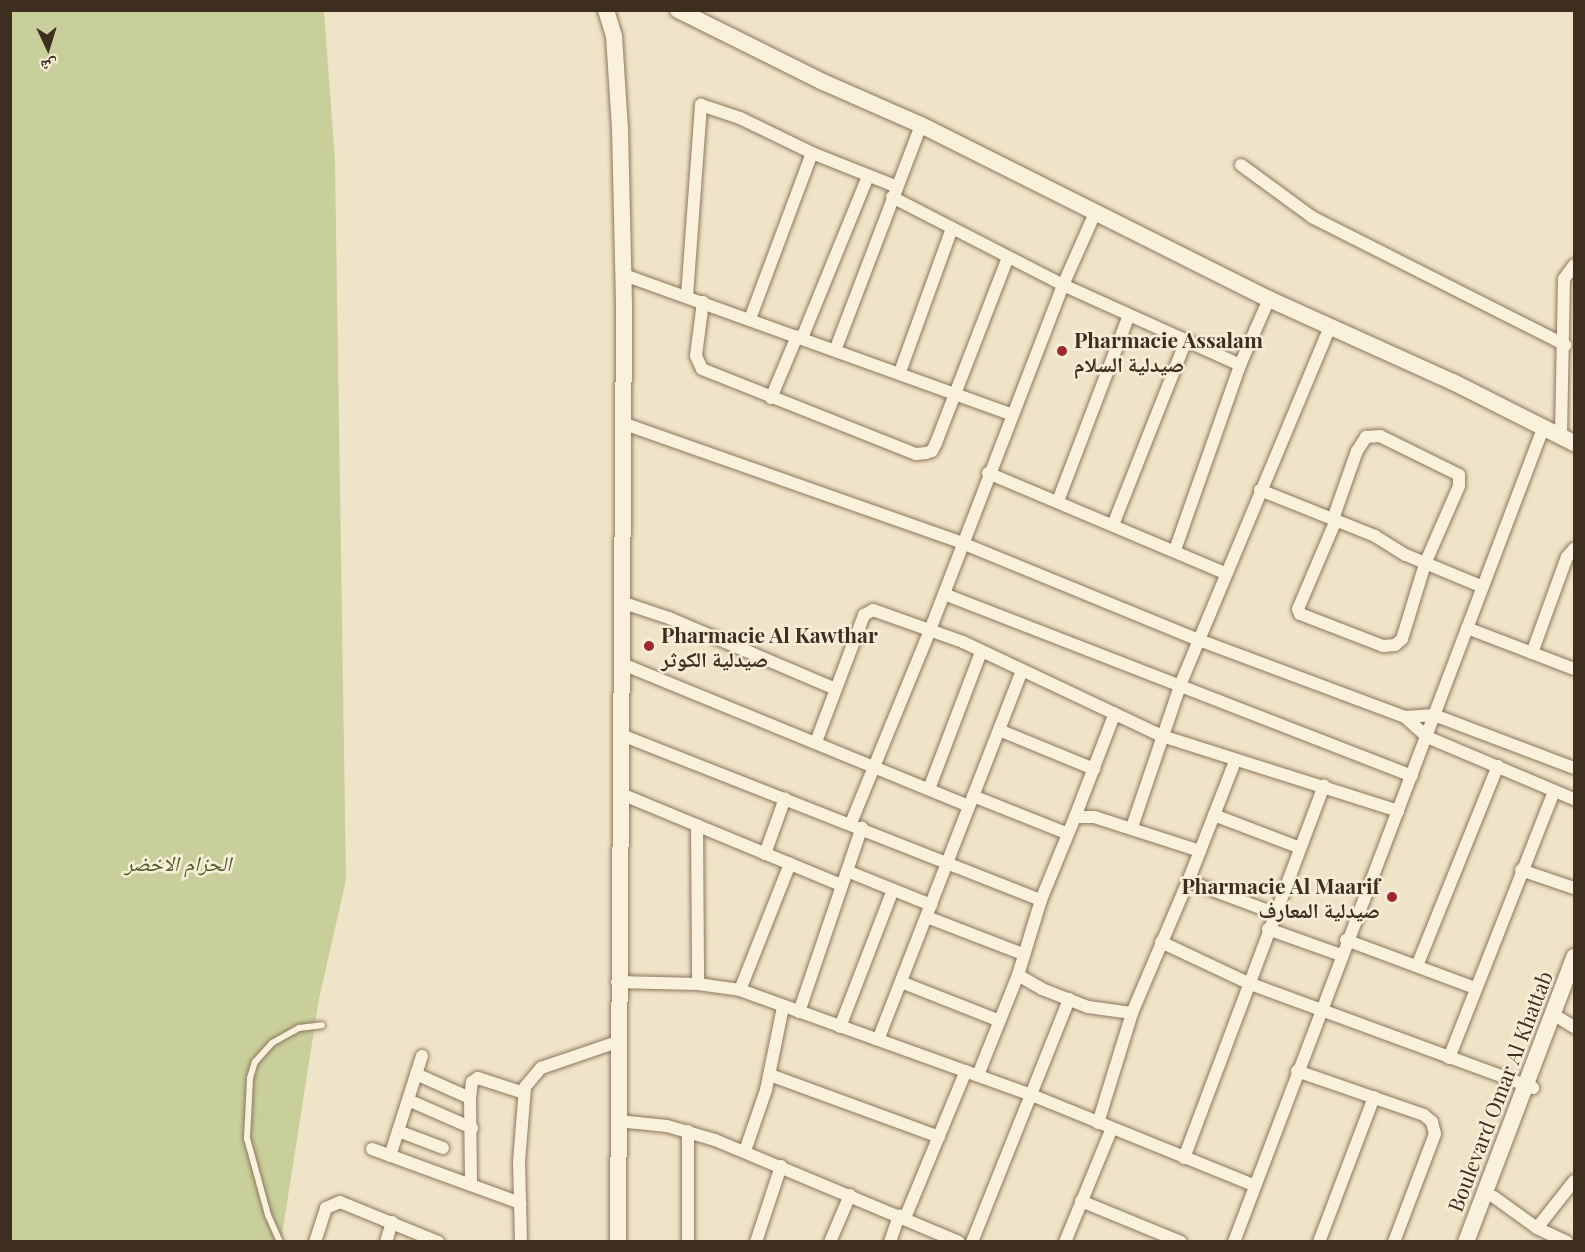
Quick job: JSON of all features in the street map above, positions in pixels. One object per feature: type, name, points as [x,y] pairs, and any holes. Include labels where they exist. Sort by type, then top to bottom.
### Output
[{"type":"street","points":[[606,10],[614,36]]},
{"type":"street","points":[[618,10],[614,36],[624,275],[617,982],[618,1242]]},
{"type":"street","points":[[678,10],[823,82],[921,125],[1269,299],[1568,439]]},
{"type":"street","points":[[687,296],[701,105],[710,105],[812,153],[868,176],[952,228],[1063,285],[1240,365]]},
{"type":"street","points":[[836,348],[921,125]]},
{"type":"street","points":[[750,319],[812,153]]},
{"type":"street","points":[[1241,165],[1312,218],[1565,345]]},
{"type":"street","points":[[771,398],[800,337],[868,176]]},
{"type":"street","points":[[799,1012],[847,871],[856,825],[876,766],[944,594],[988,473],[1063,285],[1096,211]]},
{"type":"street","points":[[900,372],[952,228]]},
{"type":"street","points":[[703,302],[696,356],[702,369],[916,454],[932,451],[1008,257]]},
{"type":"street","points":[[1568,439],[1564,279],[1575,265]]},
{"type":"street","points":[[624,275],[836,348],[1013,415]]},
{"type":"street","points":[[1175,549],[1240,365],[1269,299]]},
{"type":"street","points":[[1058,501],[1129,315]]},
{"type":"street","points":[[1132,827],[1181,683],[1225,573],[1330,327]]},
{"type":"street","points":[[1113,525],[1186,341]]},
{"type":"street","points":[[622,423],[962,543],[1199,640],[1405,717],[1427,737],[1575,799]]},
{"type":"street","points":[[1234,1242],[1253,1185],[1346,940],[1412,776],[1544,426]]},
{"type":"street","points":[[1380,436],[1456,472],[1459,486],[1425,564],[1402,639],[1395,645],[1383,646],[1305,618],[1298,609],[1334,519],[1357,451],[1366,438],[1380,436]]},
{"type":"street","points":[[988,473],[1175,549],[1225,573]]},
{"type":"street","points":[[1260,490],[1375,536],[1425,564],[1483,587]]},
{"type":"street","points":[[1532,653],[1567,557],[1575,549]]},
{"type":"street","points":[[944,594],[1181,683],[1412,776]]},
{"type":"street","points":[[621,602],[669,618],[833,688]]},
{"type":"street","points":[[816,742],[833,688],[869,611],[930,630],[1162,736],[1235,761],[1324,784],[1398,810]]},
{"type":"street","points":[[1467,627],[1575,669]]},
{"type":"street","points":[[929,789],[981,652]]},
{"type":"street","points":[[620,663],[929,789],[1066,833]]},
{"type":"street","points":[[878,1040],[1022,671]]},
{"type":"street","points":[[890,1242],[939,1137],[1000,1021],[1066,833],[1075,817],[1115,713]]},
{"type":"street","points":[[1405,717],[1434,715],[1575,768]]},
{"type":"street","points":[[999,730],[1094,769]]},
{"type":"street","points":[[619,734],[856,825],[1041,900]]},
{"type":"street","points":[[1098,1123],[1132,1013],[1188,881],[1235,761]]},
{"type":"street","points":[[1417,966],[1498,766]]},
{"type":"street","points":[[1184,1158],[1298,847],[1324,784]]},
{"type":"street","points":[[1449,1058],[1554,790]]},
{"type":"street","points":[[619,793],[842,885]]},
{"type":"street","points":[[765,854],[785,798]]},
{"type":"street","points":[[1214,815],[1298,847]]},
{"type":"street","points":[[1075,817],[1094,817],[1132,827],[1200,851]]},
{"type":"street","points":[[697,825],[699,984]]},
{"type":"street","points":[[740,990],[790,864]]},
{"type":"street","points":[[1521,870],[1575,888]]},
{"type":"street","points":[[847,871],[893,890],[929,911],[1023,954]]},
{"type":"street","points":[[1188,881],[1274,913]]},
{"type":"street","points":[[840,1027],[893,890]]},
{"type":"street","points":[[1268,929],[1341,955]]},
{"type":"street","points":[[1346,940],[1475,988]]},
{"type":"street","points":[[1161,942],[1248,983],[1529,1087]]},
{"type":"street","name":"Boulevard Omar Al Khattab","points":[[1476,1242],[1494,1197],[1529,1087],[1575,957]]},
{"type":"street","points":[[1018,975],[1069,999],[1105,1011],[1132,1013]]},
{"type":"street","points":[[617,982],[699,984],[740,990],[1034,1096],[1253,1185]]},
{"type":"street","points":[[901,982],[1000,1021]]},
{"type":"street","name":"Boulevard Omar Al Khattab","points":[[1466,1242],[1529,1087],[1568,1023],[1575,982]]},
{"type":"street","points":[[972,1242],[1034,1096],[1069,999]]},
{"type":"street","points":[[745,1151],[770,1075],[783,1006]]},
{"type":"street","points":[[522,1242],[520,1203],[524,1093],[533,1074],[541,1068],[617,1042]]},
{"type":"street","points":[[390,1155],[422,1056]]},
{"type":"street","points":[[1297,1071],[1424,1114],[1432,1122],[1435,1134],[1394,1242]]},
{"type":"street","points":[[416,1074],[470,1098]]},
{"type":"street","points":[[770,1075],[939,1137]]},
{"type":"street","points":[[471,1185],[470,1098],[472,1082],[478,1078],[524,1093]]},
{"type":"street","points":[[1318,1242],[1374,1097]]},
{"type":"street","points":[[408,1100],[472,1128]]},
{"type":"street","points":[[618,1121],[654,1123],[688,1131],[745,1151],[959,1242]]},
{"type":"street","points":[[1065,1242],[1112,1128]]},
{"type":"street","points":[[398,1131],[443,1148]]},
{"type":"street","points":[[688,1131],[688,1242]]},
{"type":"street","points":[[372,1149],[520,1203]]},
{"type":"street","points":[[756,1242],[781,1166]]},
{"type":"street","points":[[1537,1228],[1575,1181]]},
{"type":"street","points":[[830,1242],[850,1195]]},
{"type":"street","points":[[1494,1197],[1537,1228],[1562,1240]]},
{"type":"street","points":[[1081,1201],[1181,1242]]},
{"type":"street","points":[[315,1242],[326,1208],[335,1202],[392,1222],[438,1242]]},
{"type":"street","points":[[386,1242],[392,1222]]},
{"type":"lane","points":[[280,1242],[261,1194],[247,1138],[250,1078],[255,1062],[272,1042],[299,1028],[322,1024]]},
{"type":"green space","name":"الحزام الاخضر","points":[[10,11],[324,11],[335,160],[346,880],[319,999],[281,1241],[11,1241]]},
{"type":"place","name":"Pharmacie Assalam صيدلية السلام","points":[[1062,351]]},
{"type":"place","name":"Pharmacie Al Kawthar صيدلية الكوثر","points":[[649,646]]},
{"type":"place","name":"Pharmacie Al Maarif صيدلية المعارف","points":[[1392,897]]}]
